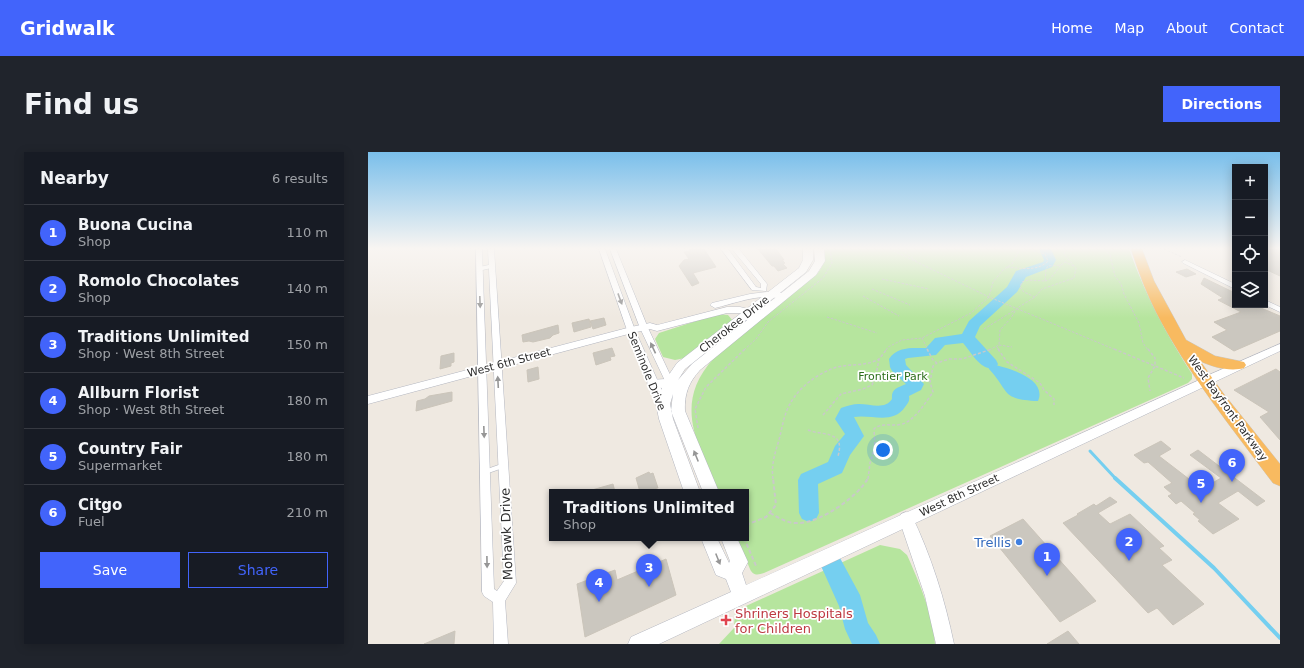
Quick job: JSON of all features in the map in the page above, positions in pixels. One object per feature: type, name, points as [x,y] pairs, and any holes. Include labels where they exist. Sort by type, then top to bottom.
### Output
[{"type":"highway","name":"West Bayfront Parkway","points":[[1145,272],[1155,296],[1191,359],[1280,478]]},
{"type":"highway","points":[[1180,340],[1205,358],[1224,364],[1239,365]]},
{"type":"main road","name":"Cherokee Drive","points":[[758,317],[768,292],[798,272]]},
{"type":"main road","name":"Cherokee Drive","points":[[663,404],[676,388],[676,372],[681,366],[758,317],[812,272]]},
{"type":"main road","name":"West 8th Street","points":[[638,644],[1206,381]]},
{"type":"main road","points":[[653,383],[676,388]]},
{"type":"main road","name":"Seminole Drive","points":[[676,388],[678,411],[710,489]]},
{"type":"main road","name":"Seminole Drive","points":[[663,404],[666,419],[691,489]]},
{"type":"main road","points":[[710,541],[722,569],[733,572]]},
{"type":"main road","points":[[730,541],[739,562],[733,572]]},
{"type":"main road","points":[[733,572],[741,595]]},
{"type":"street","name":"Mohawk Drive","points":[[479,272],[488,592],[499,599],[510,583],[502,466],[492,272]]},
{"type":"street","name":"Seminole Drive","points":[[610,272],[631,330],[663,404]]},
{"type":"street","name":"Seminole Drive","points":[[623,272],[676,388]]},
{"type":"street","points":[[741,272],[754,289],[768,292]]},
{"type":"street","points":[[754,272],[764,284],[768,292]]},
{"type":"street","points":[[1207,272],[1232,285]]},
{"type":"street","name":"West 6th Street","points":[[647,327],[654,322],[768,292],[784,296]]},
{"type":"street","points":[[1268,304],[1280,310]]},
{"type":"street","name":"West 6th Street","points":[[368,400],[631,330],[647,327],[657,328],[727,310],[740,310],[758,317]]},
{"type":"street","name":"West 8th Street","points":[[1206,381],[1280,347]]},
{"type":"street","points":[[906,519],[933,591],[945,644]]},
{"type":"street","points":[[499,599],[501,644]]},
{"type":"lane","points":[[485,472],[502,466]]},
{"type":"path","points":[[937,272],[989,297],[1184,378]]},
{"type":"path","points":[[749,524],[766,517],[776,505],[772,471],[773,461],[789,404],[793,398],[818,376],[832,369],[841,366],[871,364],[879,359],[888,347],[895,342],[910,338],[922,338],[971,313],[989,297],[992,291],[992,284],[1003,272]]},
{"type":"path","points":[[1045,281],[1046,272]]},
{"type":"path","points":[[1035,297],[1024,292],[1020,287],[1022,282],[1028,280],[1045,281],[1050,279],[1056,272]]},
{"type":"path","points":[[984,329],[1035,297],[1042,289],[1071,280],[1075,272]]},
{"type":"path","points":[[1114,272],[1139,323],[1144,343],[1156,358],[1155,366],[1148,378],[1150,391]]},
{"type":"path","points":[[882,279],[929,289]]},
{"type":"path","points":[[872,289],[910,305]]},
{"type":"path","points":[[862,296],[899,316]]},
{"type":"path","points":[[770,513],[789,523],[808,522],[820,519],[861,488],[869,475],[870,463],[875,448],[874,429],[879,425],[903,423],[920,409],[933,392],[930,382],[933,366],[937,363],[949,359],[962,359],[997,347],[999,345],[1000,330],[1012,318],[1015,310]]},
{"type":"path","points":[[695,409],[706,387],[720,374],[724,368],[756,339],[758,317]]},
{"type":"path","points":[[828,317],[877,332]]},
{"type":"path","points":[[922,338],[930,355],[937,363]]},
{"type":"path","points":[[999,345],[1012,347]]},
{"type":"path","points":[[997,347],[1007,362],[1040,383],[1044,390],[1054,399],[1054,405]]},
{"type":"path","points":[[823,415],[841,394],[863,389],[872,385],[876,375],[879,359]]},
{"type":"path","points":[[808,430],[815,433],[826,433],[835,438],[839,444],[840,451],[838,456]]},
{"type":"path","points":[[745,541],[757,568]]},
{"type":"green space","name":"Frontier Park","points":[[819,272],[1138,272],[1165,329],[1192,374],[1192,379],[1188,383],[764,573],[754,574],[750,569],[738,541],[749,541],[749,489],[717,489],[697,441],[693,424],[692,408],[694,392],[701,375],[714,358]]},
{"type":"green space","points":[[718,314],[728,315],[733,321],[685,358],[675,360],[663,357],[655,339],[659,333]]},
{"type":"green space","points":[[880,545],[900,549],[907,555],[921,587],[934,633],[935,644],[719,644],[734,628],[735,611]]},
{"type":"water","points":[[990,364],[1015,371],[1031,380],[1037,386],[1039,393],[1038,401],[1017,399],[1008,393],[989,369],[988,366]]},
{"type":"building","points":[[683,272],[697,272],[693,273],[699,283],[692,286]]},
{"type":"building","points":[[1176,272],[1192,272],[1196,274],[1186,277]]},
{"type":"building","points":[[1271,272],[1280,272],[1280,276]]},
{"type":"building","points":[[1204,278],[1232,292],[1232,307],[1218,300],[1223,298],[1201,284]]},
{"type":"building","points":[[1233,308],[1261,308],[1280,316],[1280,331],[1234,351],[1212,337],[1227,330],[1214,322],[1241,312]]},
{"type":"building","points":[[604,318],[606,325],[593,329],[590,321]]},
{"type":"building","points":[[589,319],[591,327],[574,332],[572,323]]},
{"type":"building","points":[[558,325],[559,333],[550,338],[533,342],[523,342],[522,335]]},
{"type":"building","points":[[612,348],[615,356],[610,357],[611,360],[596,365],[593,353]]},
{"type":"building","points":[[454,353],[454,362],[451,363],[451,366],[440,369],[441,356]]},
{"type":"building","points":[[538,367],[539,379],[528,382],[527,370]]},
{"type":"building","points":[[1276,369],[1280,372],[1280,440],[1260,417],[1269,412],[1234,390]]},
{"type":"building","points":[[452,392],[452,401],[416,411],[417,401],[425,399],[429,396]]},
{"type":"building","points":[[1161,441],[1171,449],[1159,456],[1202,489],[1221,478],[1190,455],[1198,450],[1265,501],[1257,506],[1238,491],[1218,503],[1239,519],[1213,534],[1198,521],[1200,520],[1193,514],[1195,513],[1181,501],[1176,504],[1168,496],[1172,494],[1164,487],[1172,483],[1148,462],[1144,463],[1134,455]]},
{"type":"building","points":[[649,472],[650,474],[653,473],[658,488],[639,489],[636,478]]},
{"type":"building","points":[[613,484],[614,489],[596,489]]},
{"type":"building","points":[[1110,497],[1117,502],[1098,513],[1110,524],[1130,514],[1164,546],[1159,548],[1172,560],[1162,565],[1204,604],[1173,625],[1157,608],[1148,613],[1063,523],[1094,504],[1096,506]]},
{"type":"building","points":[[1023,519],[1096,601],[1060,622],[990,536]]},
{"type":"building","points":[[666,559],[676,595],[585,637],[577,584],[615,570],[617,580]]},
{"type":"building","points":[[455,631],[454,644],[424,644]]},
{"type":"building","points":[[1068,631],[1079,644],[1047,644]]},
{"type":"waterway","points":[[967,338],[974,324],[1012,289],[1021,274],[1027,272]]},
{"type":"waterway","points":[[809,513],[808,480],[835,467],[842,451],[855,436],[854,432],[844,419],[847,413],[860,410],[876,412],[890,411],[896,407],[901,400],[900,393],[915,386],[916,384],[898,367],[897,359],[900,356],[912,352],[931,352],[940,341],[967,338]]},
{"type":"waterway","points":[[967,338],[990,364]]},
{"type":"waterway","points":[[1090,451],[1115,478]]},
{"type":"waterway","points":[[1115,478],[1214,568],[1280,638]]},
{"type":"waterway","points":[[832,566],[851,604],[857,629],[867,644]]},
{"type":"place","name":"Citgo","points":[[1232,482]]},
{"type":"place","name":"Country Fair","points":[[1201,503]]},
{"type":"place","name":"Trellis","points":[[1019,542]]},
{"type":"place","name":"Romolo Chocolates","points":[[1129,561]]},
{"type":"place","name":"Buona Cucina","points":[[1047,576]]},
{"type":"place","name":"Traditions Unlimited","points":[[649,587]]},
{"type":"place","name":"Allburn Florist","points":[[599,602]]},
{"type":"place","name":"Shriners Hospitals for Children","points":[[726,620]]}]
